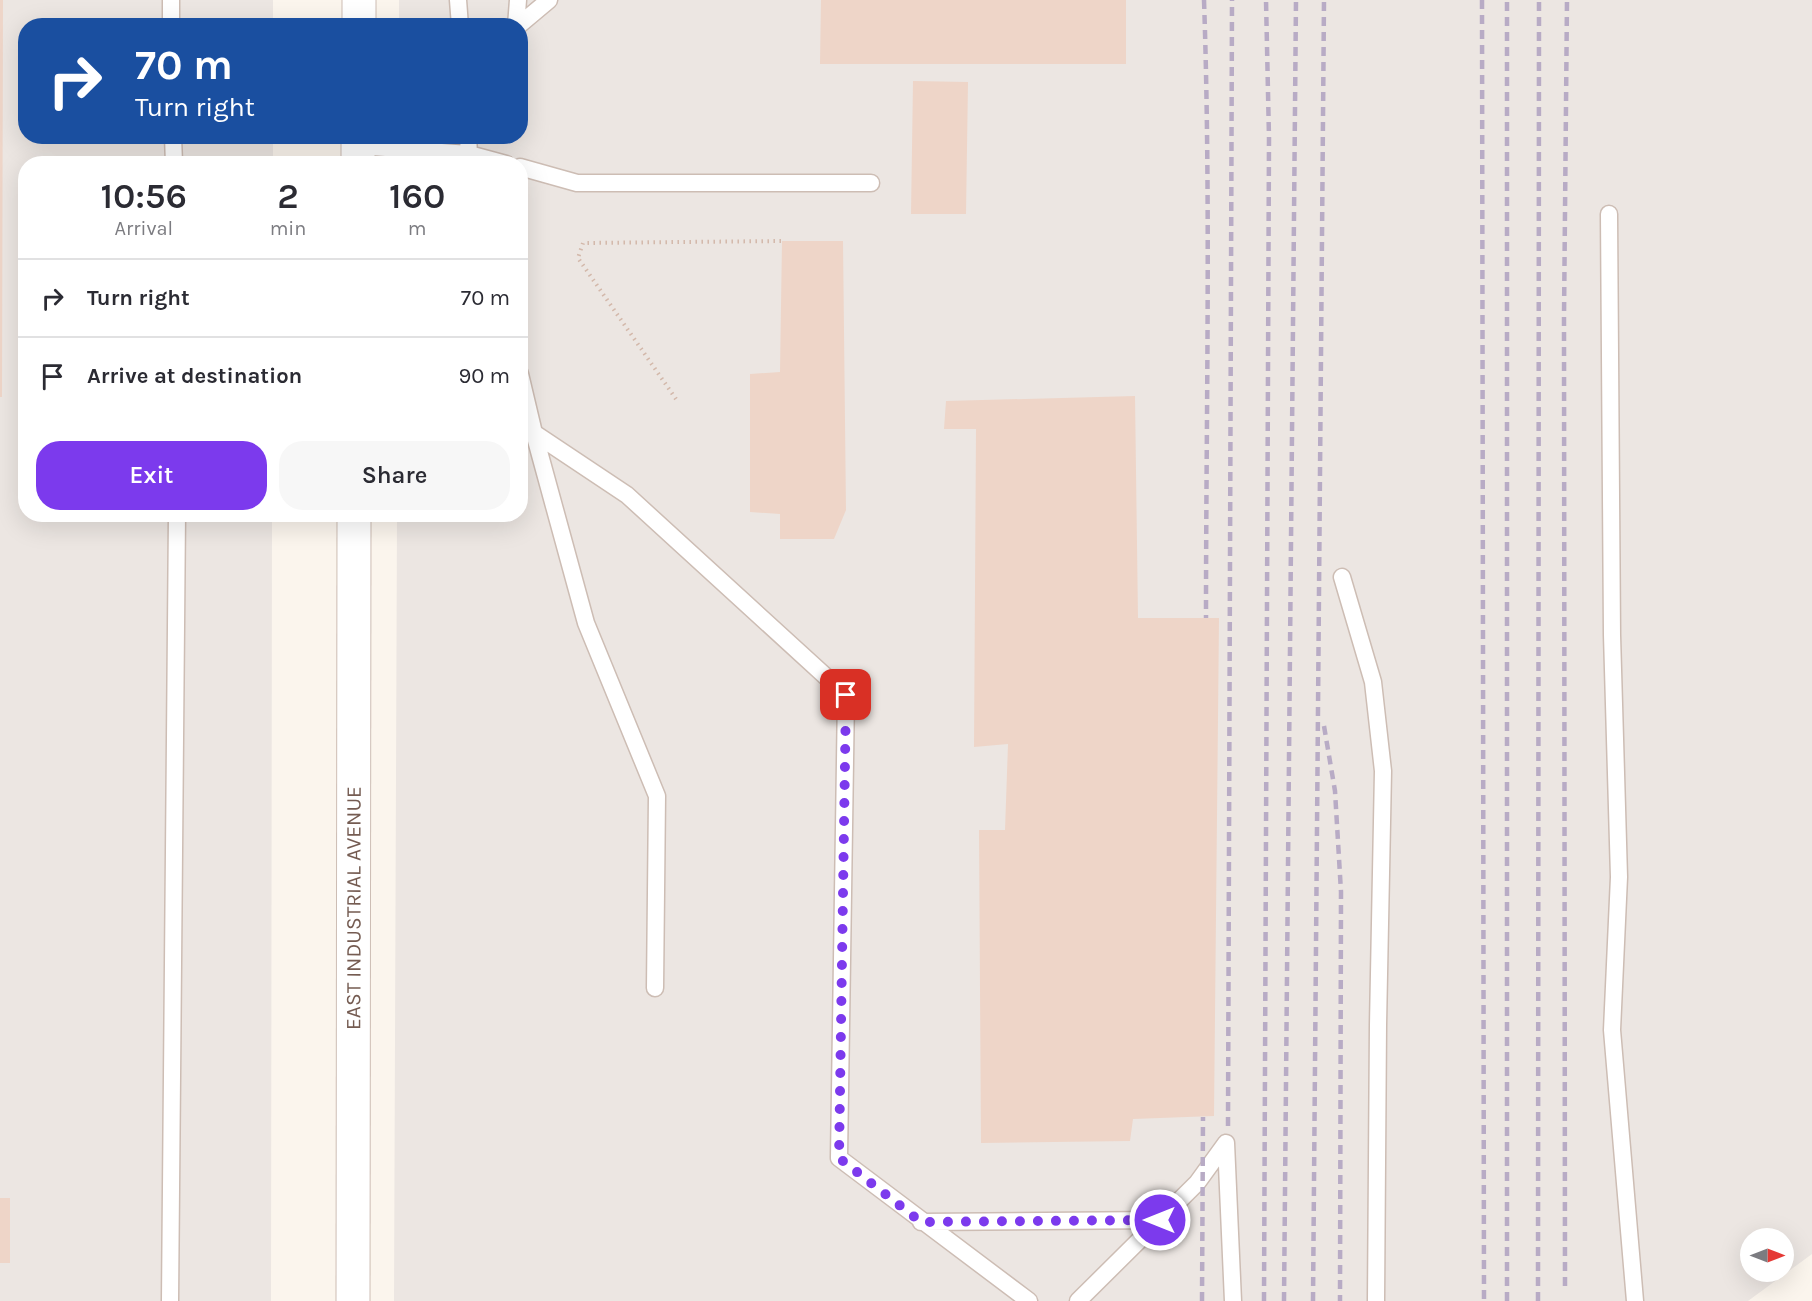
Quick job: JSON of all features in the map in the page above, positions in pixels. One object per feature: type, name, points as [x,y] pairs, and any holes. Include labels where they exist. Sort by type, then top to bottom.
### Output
[{"type":"street","points":[[359,0],[359,18]]},
{"type":"street","name":"EAST INDUSTRIAL AVENUE","points":[[353,1301],[354,522]]},
{"type":"lane","points":[[171,0],[171,18]]},
{"type":"lane","points":[[458,0],[459,18]]},
{"type":"lane","points":[[517,18],[518,0]]},
{"type":"lane","points":[[527,18],[549,0]]},
{"type":"lane","points":[[358,149],[436,156]]},
{"type":"lane","points":[[528,169],[577,183],[871,183]]},
{"type":"lane","points":[[1609,214],[1612,635],[1619,877],[1612,1030],[1635,1301]]},
{"type":"lane","points":[[528,408],[586,623],[657,796],[655,988]]},
{"type":"lane","points":[[534,433],[627,495],[846,695],[839,1158],[921,1222],[1029,1301]]},
{"type":"lane","points":[[170,1301],[177,522]]},
{"type":"lane","points":[[1342,576],[1373,682],[1383,771],[1376,1301]]},
{"type":"lane","points":[[1078,1301],[1197,1183],[1226,1143],[1233,1301]]},
{"type":"lane","points":[[921,1222],[1160,1220]]},
{"type":"path","points":[[676,399],[578,258],[583,243],[782,241]]},
{"type":"shaded area","points":[[0,0],[273,0],[273,18],[18,18],[18,144],[273,144],[273,156],[18,156],[18,522],[272,522],[271,1301],[0,1301]]},
{"type":"shaded area","points":[[399,0],[1812,0],[1812,1254],[1794,1267],[1794,1228],[1740,1228],[1740,1282],[1774,1282],[1748,1301],[394,1301],[397,522],[528,522],[528,156],[398,156],[398,144],[528,144],[528,18],[399,18]]},
{"type":"building","points":[[0,0],[3,0],[2,397],[0,397]]},
{"type":"building","points":[[821,0],[1126,0],[1126,64],[820,64]]},
{"type":"building","points":[[913,81],[968,82],[966,214],[911,214]]},
{"type":"building","points":[[782,241],[843,241],[846,510],[834,539],[780,539],[780,514],[750,512],[750,374],[780,372]]},
{"type":"building","points":[[1135,396],[1138,618],[1219,618],[1214,1116],[1133,1119],[1130,1141],[981,1143],[979,830],[1005,830],[1008,744],[974,747],[976,429],[944,429],[946,401]]},
{"type":"building","points":[[0,1198],[10,1198],[10,1263],[0,1263]]},
{"type":"railway","points":[[1204,0],[1208,232],[1206,618]]},
{"type":"railway","points":[[1228,1126],[1232,0]]},
{"type":"railway","points":[[1264,1301],[1269,138],[1266,0]]},
{"type":"railway","points":[[1284,1301],[1296,0]]},
{"type":"railway","points":[[1313,1301],[1324,0]]},
{"type":"railway","points":[[1482,0],[1484,1301]]},
{"type":"railway","points":[[1507,0],[1507,1301]]},
{"type":"railway","points":[[1538,1301],[1539,0]]},
{"type":"railway","points":[[1565,1286],[1564,318],[1567,0]]},
{"type":"railway","points":[[1324,726],[1335,791],[1341,892],[1340,1301]]},
{"type":"railway","points":[[1202,1301],[1203,1117]]},
{"type":"route","points":[[846,695],[839,1158],[921,1222],[1160,1220]]}]
